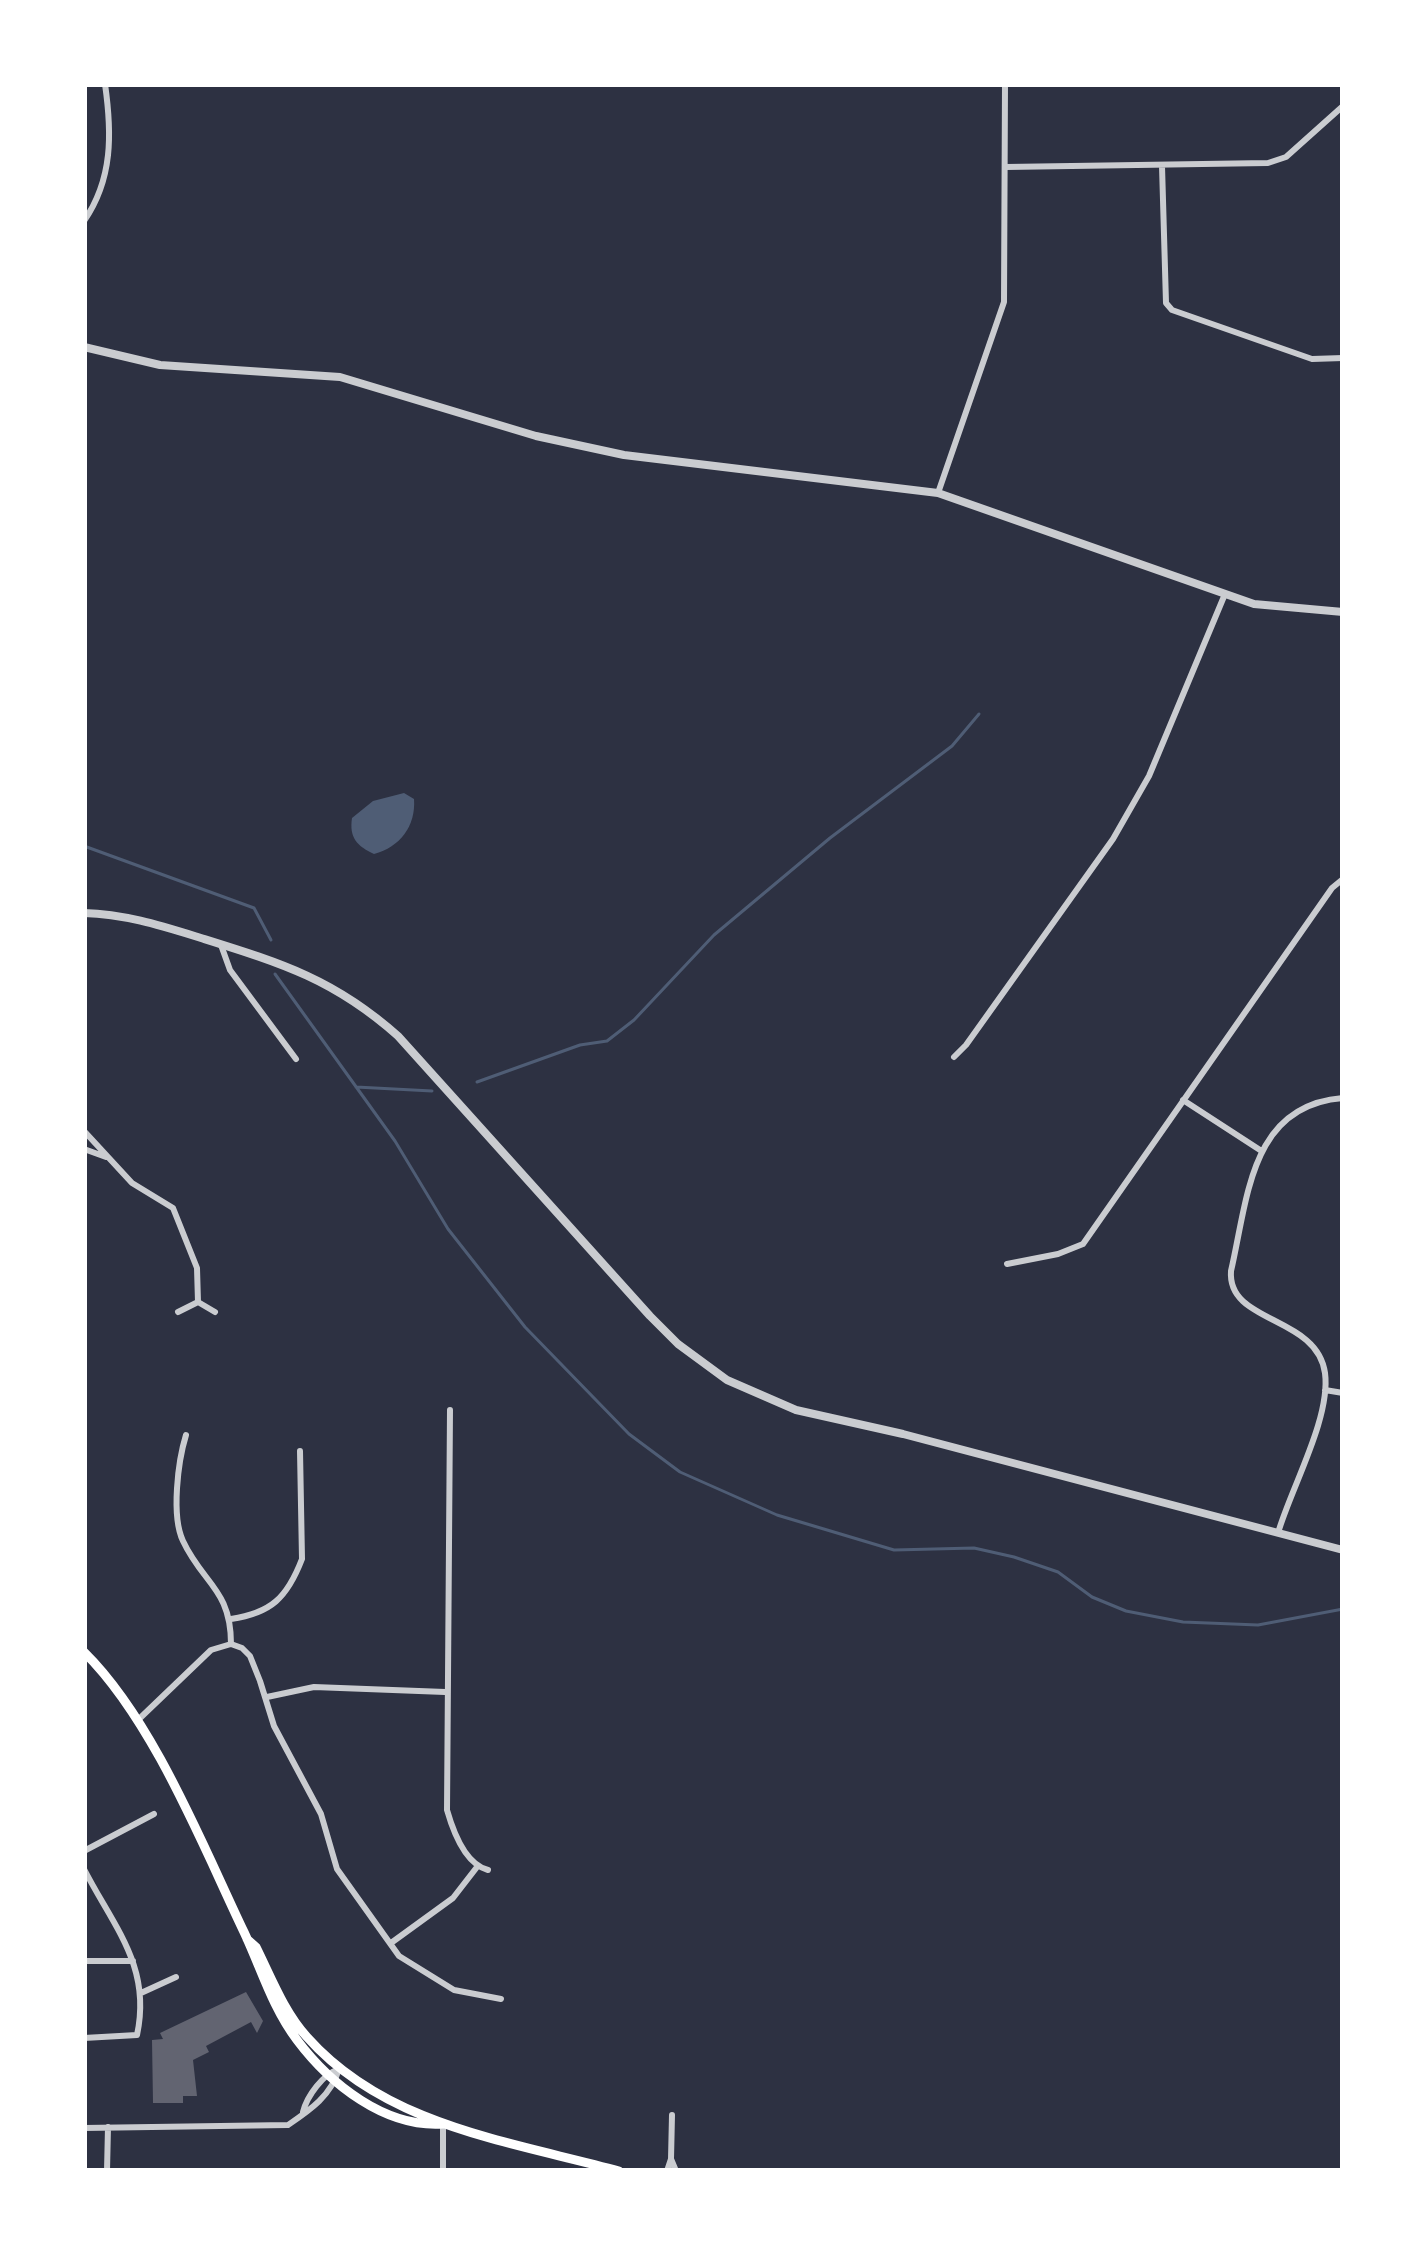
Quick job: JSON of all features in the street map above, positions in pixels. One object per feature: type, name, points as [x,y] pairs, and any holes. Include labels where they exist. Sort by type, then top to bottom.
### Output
[{"type":"main road","points":[[84,1652],[138,1720],[247,1939],[256,1947],[305,2036],[334,2074],[385,2113],[422,2126],[443,2124],[574,2165],[619,2171]]},
{"type":"street","points":[[84,221],[106,176],[110,143],[105,84]]},
{"type":"street","points":[[938,494],[1004,302],[1005,84]]},
{"type":"street","points":[[1006,167],[1268,163],[1286,157],[1343,106]]},
{"type":"street","points":[[1162,166],[1163,294],[1172,310],[1312,359],[1343,358]]},
{"type":"street","points":[[84,347],[160,365],[340,377],[536,436],[624,455],[938,494],[1273,608],[1343,612]]},
{"type":"street","points":[[954,1057],[1113,838],[1149,776],[1225,594]]},
{"type":"street","points":[[1006,1264],[1083,1244],[1332,888],[1343,879]]},
{"type":"street","points":[[84,913],[144,921],[305,971],[374,1015],[650,1316],[708,1368],[755,1394],[796,1410],[1343,1550]]},
{"type":"street","points":[[221,945],[230,970],[296,1059]]},
{"type":"street","points":[[1278,1533],[1325,1390],[1323,1361],[1298,1331],[1245,1304],[1230,1282],[1262,1150],[1271,1133],[1301,1108],[1343,1098]]},
{"type":"street","points":[[1183,1100],[1262,1150]]},
{"type":"street","points":[[84,1132],[132,1183],[172,1208],[196,1268],[198,1302]]},
{"type":"street","points":[[84,1149],[109,1158]]},
{"type":"street","points":[[198,1302],[215,1312]]},
{"type":"street","points":[[178,1312],[198,1302]]},
{"type":"street","points":[[1325,1390],[1343,1393]]},
{"type":"street","points":[[450,1410],[447,1810],[477,1867],[488,1870]]},
{"type":"street","points":[[186,1436],[178,1463],[182,1539],[226,1603],[231,1644]]},
{"type":"street","points":[[231,1619],[258,1615],[276,1603],[296,1576],[302,1559],[300,1450]]},
{"type":"street","points":[[138,1720],[211,1650],[231,1644],[250,1656],[274,1726],[322,1814],[337,1869],[399,1956],[437,1982],[476,1997],[501,1999]]},
{"type":"street","points":[[267,1696],[314,1688],[445,1692]]},
{"type":"street","points":[[84,1851],[154,1814]]},
{"type":"street","points":[[391,1943],[453,1898],[477,1867]]},
{"type":"street","points":[[84,1869],[141,1978],[137,2035],[84,2038]]},
{"type":"street","points":[[84,1961],[133,1960]]},
{"type":"street","points":[[141,1993],[176,1977]]},
{"type":"street","points":[[84,2128],[288,2125],[313,2110],[334,2074]]},
{"type":"street","points":[[667,2171],[672,2115]]},
{"type":"street","points":[[443,2124],[443,2171]]},
{"type":"street","points":[[107,2127],[107,2171]]},
{"type":"street","points":[[670,2159],[676,2171]]},
{"type":"water","points":[[404,793],[414,799],[404,834],[374,854],[363,848],[353,836],[352,818],[373,801]]},
{"type":"building","points":[[246,1992],[263,2021],[257,2033],[251,2022],[206,2046],[209,2052],[193,2060],[197,2096],[183,2096],[183,2103],[153,2103],[152,2040],[163,2039],[160,2033]]},
{"type":"waterway","points":[[477,1082],[580,1045],[607,1041],[634,1020],[714,935],[830,838],[952,746],[979,714]]},
{"type":"waterway","points":[[84,846],[254,908],[271,940]]},
{"type":"waterway","points":[[275,974],[395,1141],[448,1229],[525,1327],[629,1434],[680,1472],[777,1515],[894,1550],[974,1548],[1014,1557],[1058,1572],[1092,1597],[1126,1611],[1183,1622],[1258,1625],[1343,1609]]},
{"type":"waterway","points":[[356,1087],[432,1091]]}]
